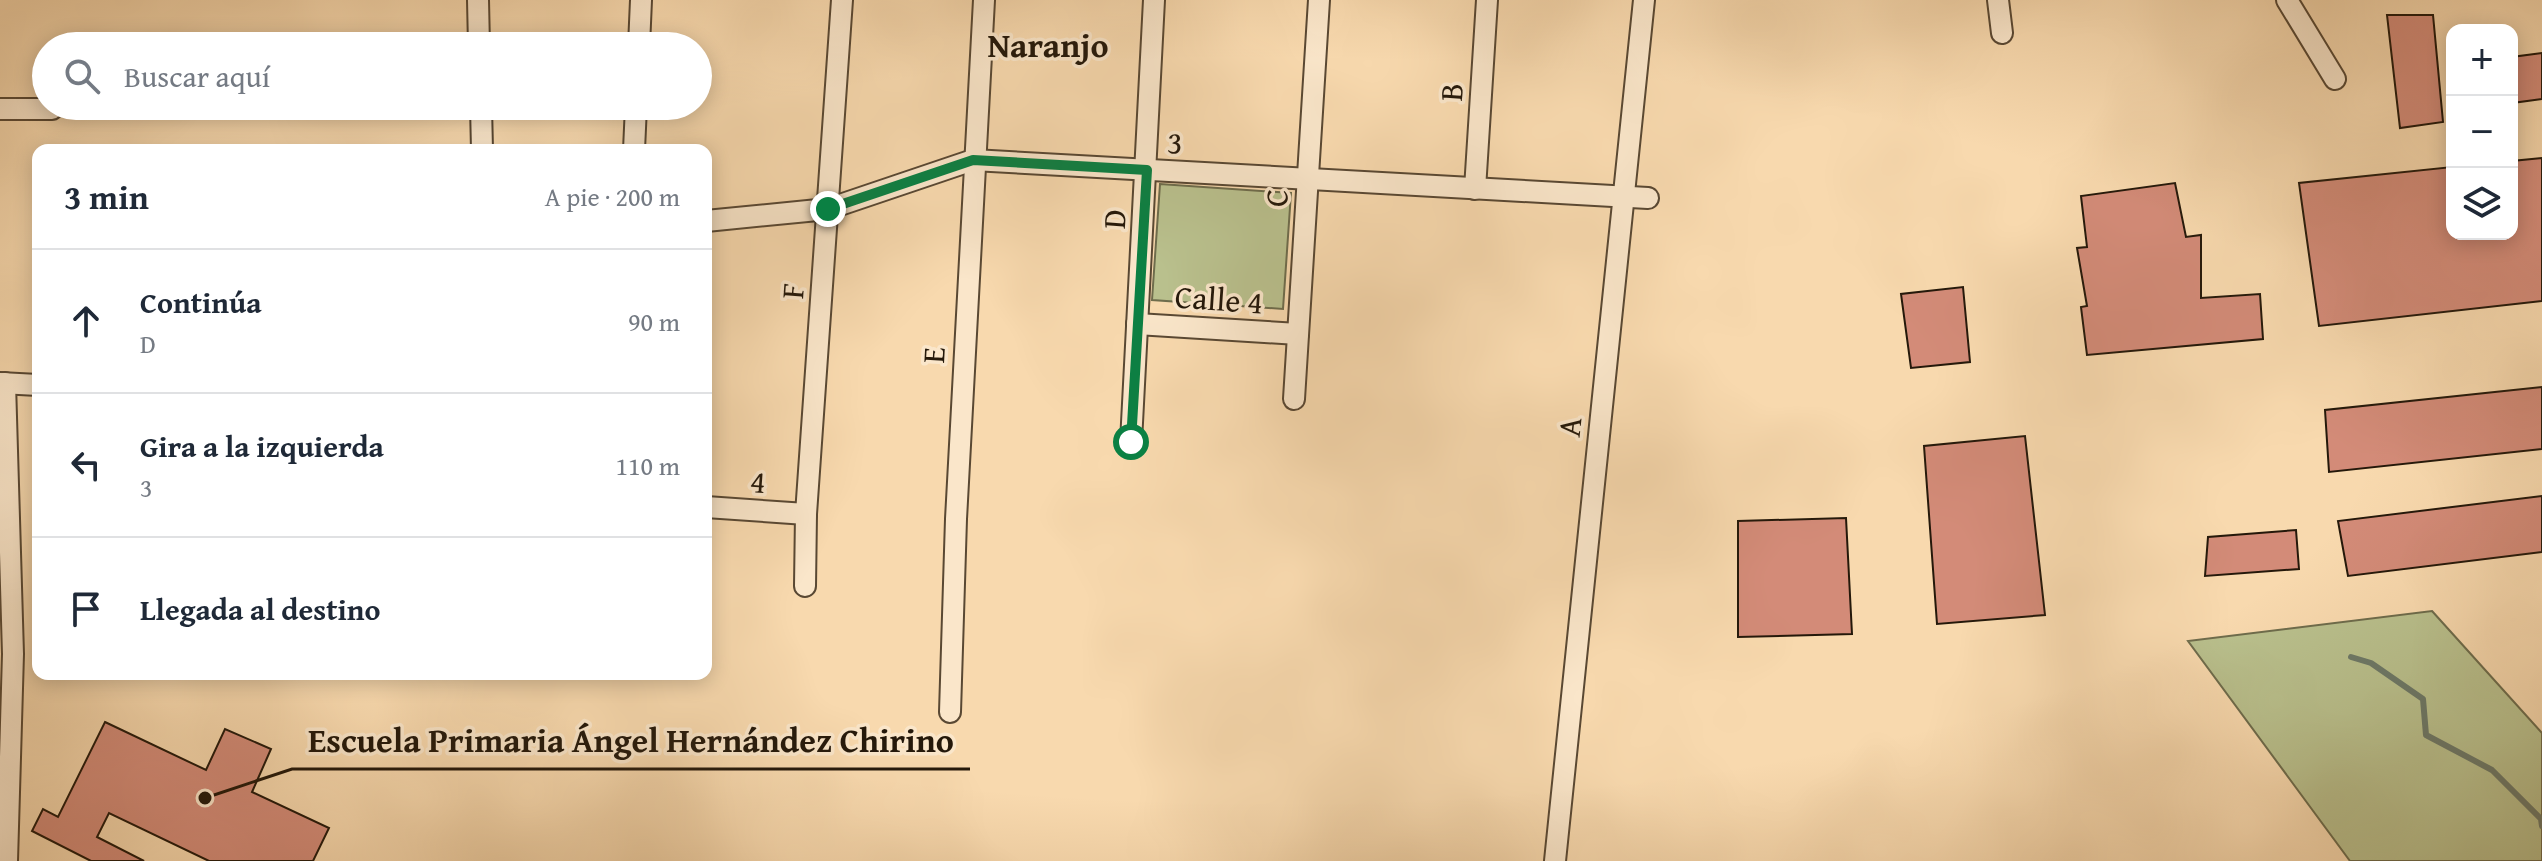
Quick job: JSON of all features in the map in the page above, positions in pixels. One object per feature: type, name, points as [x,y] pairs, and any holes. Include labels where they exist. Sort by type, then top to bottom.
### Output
[{"type":"street","points":[[478,0],[479,32]]},
{"type":"street","points":[[640,32],[641,0]]},
{"type":"street","name":"F","points":[[805,586],[806,514],[842,0]]},
{"type":"street","name":"E","points":[[950,712],[973,160],[984,0]]},
{"type":"street","name":"D","points":[[1131,442],[1154,0]]},
{"type":"street","name":"C","points":[[1294,399],[1319,0]]},
{"type":"street","name":"B","points":[[1475,189],[1487,0]]},
{"type":"street","name":"A","points":[[1555,861],[1644,0]]},
{"type":"street","points":[[1998,0],[2002,33]]},
{"type":"street","points":[[2287,0],[2335,79]]},
{"type":"street","points":[[0,109],[32,109]]},
{"type":"street","points":[[481,120],[482,144]]},
{"type":"street","points":[[634,144],[635,120]]},
{"type":"street","name":"3","points":[[712,220],[828,209],[973,160],[1648,198]]},
{"type":"street","name":"Calle 4","points":[[1137,324],[1298,334]]},
{"type":"street","points":[[7,861],[3,383],[32,385]]},
{"type":"street","name":"4","points":[[712,507],[806,514]]},
{"type":"green space","points":[[1160,184],[1291,193],[1283,309],[1152,300]]},
{"type":"green space","points":[[2432,611],[2542,733],[2542,861],[2350,861],[2188,641]]},
{"type":"building","points":[[2387,15],[2433,15],[2443,122],[2400,128]]},
{"type":"building","points":[[2542,53],[2542,99],[2518,102],[2518,56]]},
{"type":"building","points":[[2542,158],[2542,301],[2319,326],[2299,183],[2446,168],[2446,240],[2518,240],[2518,160]]},
{"type":"building","points":[[2175,183],[2186,237],[2201,235],[2201,298],[2260,294],[2263,339],[2087,355],[2081,307],[2087,306],[2077,248],[2087,247],[2081,196]]},
{"type":"building","points":[[1963,287],[1970,362],[1911,368],[1901,294]]},
{"type":"building","points":[[2542,387],[2542,449],[2329,472],[2325,410]]},
{"type":"building","points":[[2025,436],[2045,615],[1937,624],[1924,446]]},
{"type":"building","points":[[2542,496],[2542,552],[2348,576],[2338,521]]},
{"type":"building","points":[[1846,518],[1852,634],[1738,637],[1738,521]]},
{"type":"building","points":[[2296,530],[2299,569],[2205,576],[2208,537]]},
{"type":"building","points":[[105,722],[206,770],[225,729],[271,749],[252,792],[329,828],[313,861],[209,861],[109,813],[97,837],[144,861],[91,861],[32,831],[43,809],[58,817]]},
{"type":"waterway","points":[[2351,657],[2371,663],[2423,699],[2426,735],[2492,770],[2541,819],[2542,826]]},
{"type":"place","name":"Escuela Primaria Ángel Hernández Chirino","points":[[205,798]]},
{"type":"district","name":"Naranjo","points":[[1048,44]]},
{"type":"route","points":[[828,209],[973,160],[1147,170],[1131,442]]}]
